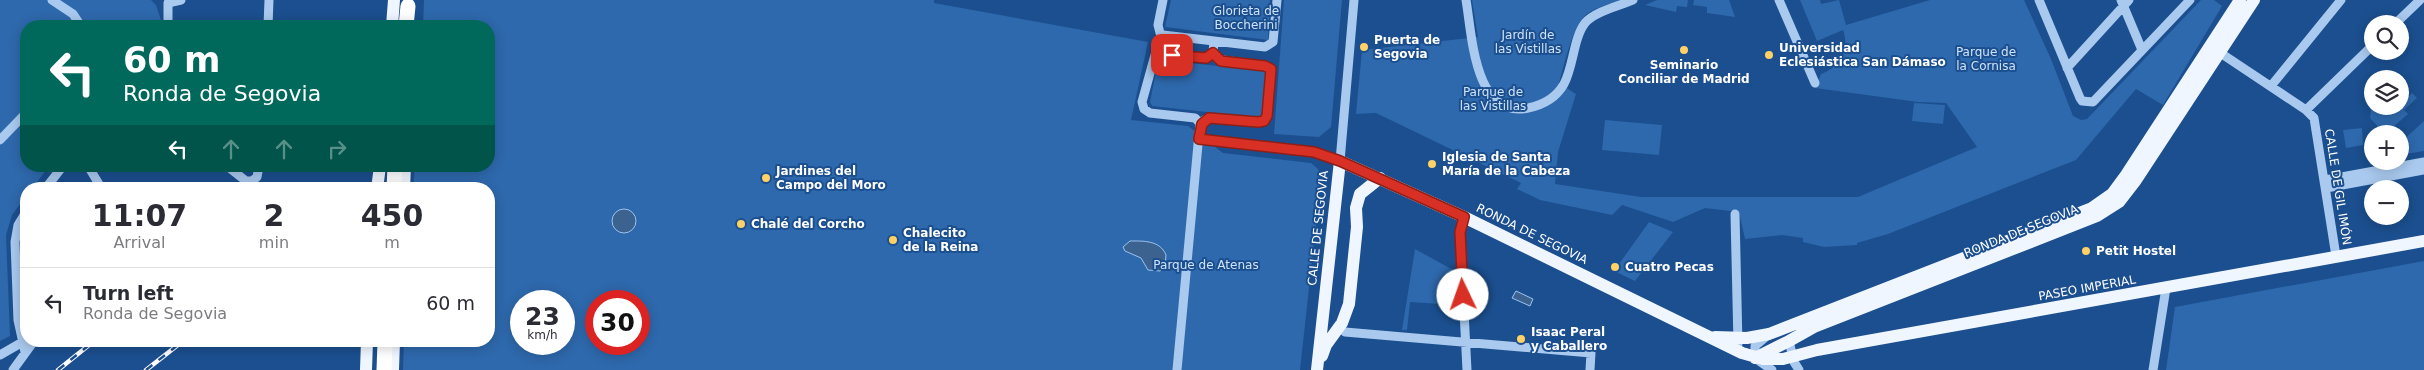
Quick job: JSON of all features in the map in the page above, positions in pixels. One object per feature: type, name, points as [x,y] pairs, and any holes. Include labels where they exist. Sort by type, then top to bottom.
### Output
[{"type":"highway","points":[[403,2],[406,20]]},
{"type":"highway","points":[[376,370],[377,347]]},
{"type":"highway","points":[[384,370],[385,347]]},
{"type":"main road","name":"RONDA DE SEGOVIA","points":[[1710,336],[1738,338],[1768,334],[2092,208],[2112,194],[2240,0]]},
{"type":"main road","name":"RONDA DE SEGOVIA","points":[[1340,161],[1464,217],[1755,358],[1814,327],[2097,216],[2119,202],[2136,180],[2254,0]]},
{"type":"main road","points":[[395,20],[403,2]]},
{"type":"main road","name":"CALLE DE SEGOVIA","points":[[1317,370],[1340,161]]},
{"type":"main road","points":[[1317,370],[1326,345],[1342,323],[1349,304],[1357,227],[1356,208],[1360,194],[1380,178]]},
{"type":"main road","name":"PASEO IMPERIAL","points":[[1755,358],[1796,363],[1812,351],[2424,241]]},
{"type":"main road","points":[[366,370],[367,347]]},
{"type":"main road","points":[[393,370],[394,347]]},
{"type":"street","points":[[52,0],[73,14],[77,20]]},
{"type":"street","points":[[168,20],[166,1],[181,0]]},
{"type":"street","points":[[268,20],[270,0]]},
{"type":"street","points":[[1163,0],[1158,25],[1160,33],[1214,41],[1269,46],[1274,38],[1277,0]]},
{"type":"street","name":"CALLE DE SEGOVIA","points":[[1340,161],[1354,0]]},
{"type":"street","points":[[1466,0],[1481,81],[1492,97],[1500,103],[1512,108],[1524,109],[1538,106],[1549,100],[1558,91],[1571,68],[1585,24],[1594,16],[1633,0]]},
{"type":"street","points":[[1780,0],[1815,83]]},
{"type":"street","points":[[2039,0],[2066,68],[2080,98],[2086,103],[2093,102],[2190,0]]},
{"type":"street","points":[[2271,86],[2341,0]]},
{"type":"street","points":[[2405,15],[2420,0]]},
{"type":"street","points":[[2066,68],[2124,2],[2142,50]]},
{"type":"street","points":[[1176,370],[1200,123],[1195,118],[1150,113],[1144,109],[1142,102],[1155,55],[1206,58],[1213,53],[1214,41]]},
{"type":"street","name":"CALLE DE GIL IMÓN","points":[[2219,52],[2306,110],[2316,120],[2336,256]]},
{"type":"street","points":[[1199,134],[1202,124],[1209,118],[1262,122],[1267,116],[1271,69],[1265,66],[1221,61],[1213,53]]},
{"type":"street","points":[[2306,110],[2364,54]]},
{"type":"street","points":[[0,140],[20,119]]},
{"type":"street","points":[[1199,134],[1314,152],[1340,161]]},
{"type":"street","points":[[2326,184],[2424,162]]},
{"type":"street","points":[[2326,184],[2424,170]]},
{"type":"street","points":[[50,182],[58,172]]},
{"type":"street","points":[[234,172],[245,182]]},
{"type":"street","points":[[251,182],[257,177],[258,172]]},
{"type":"street","points":[[1735,214],[1738,338],[1742,353]]},
{"type":"street","points":[[1464,217],[1460,232],[1467,370]]},
{"type":"street","points":[[20,222],[15,242],[18,320],[20,327]]},
{"type":"street","points":[[2153,370],[2166,288]]},
{"type":"street","points":[[1345,332],[1591,354],[1590,370]]},
{"type":"street","points":[[1768,334],[1756,346],[1755,358],[1772,370]]},
{"type":"street","points":[[1788,370],[1796,363],[1789,341]]},
{"type":"street","points":[[0,355],[20,342]]},
{"type":"street","points":[[25,347],[25,352]]},
{"type":"street","points":[[13,370],[29,347]]},
{"type":"green space","points":[[0,0],[151,0],[156,5],[161,20],[20,20],[20,172],[45,172],[37,182],[20,182],[20,204],[12,215],[6,235],[10,336],[0,341]]},
{"type":"green space","name":"Jardines del Campo del Moro","points":[[424,0],[934,0],[934,3],[1148,42],[1131,120],[1188,126],[1223,153],[1311,163],[1318,169],[1321,178],[1300,370],[403,370],[404,347],[495,347],[495,182],[414,182],[414,172],[495,172],[495,20],[423,20]]},
{"type":"green space","name":"Glorieta de Boccherini","points":[[1171,0],[1270,0],[1268,40],[1165,27]]},
{"type":"green space","points":[[1284,0],[1342,0],[1331,127],[1319,137],[1274,134]]},
{"type":"green space","name":"Parque de las Vistillas","points":[[1472,0],[1621,0],[1588,13],[1578,26],[1570,45],[1559,83],[1576,94],[1558,152],[1555,184],[1641,197],[1858,197],[1977,147],[1946,103],[1918,102],[1815,88],[1821,74],[1833,67],[1842,57],[1845,37],[1843,30],[1817,41],[1800,0],[1820,0],[1821,4],[1839,0],[1846,25],[1930,0],[2024,0],[2051,59],[2073,116],[2081,120],[2087,119],[2201,0],[2214,0],[2222,6],[2163,105],[2136,89],[2076,160],[1888,234],[1857,243],[1857,245],[1824,247],[1803,242],[1803,238],[1782,235],[1745,239],[1739,212],[1705,208],[1673,222],[1622,205],[1612,215],[1540,200],[1517,189],[1521,183],[1376,113],[1356,114],[1362,50],[1478,37]]},
{"type":"green space","points":[[1657,0],[1688,0],[1687,7],[1677,6],[1676,12],[1645,5]]},
{"type":"green space","points":[[1694,0],[1729,0],[1735,17],[1707,13],[1707,7],[1693,5]]},
{"type":"green space","points":[[1162,60],[1264,71],[1266,75],[1263,116],[1261,118],[1152,106],[1150,102],[1158,62]]},
{"type":"green space","points":[[2412,93],[2417,98],[2409,105],[2409,96]]},
{"type":"green space","points":[[1914,103],[1945,105],[1943,124],[1912,121]]},
{"type":"green space","points":[[2370,115],[2407,115],[2395,125],[2377,125],[2370,118]]},
{"type":"green space","points":[[1605,120],[1662,125],[1659,155],[1602,150]]},
{"type":"green space","points":[[2424,121],[2424,151],[2409,154],[2409,135]]},
{"type":"green space","points":[[2362,128],[2363,145],[2346,148],[2343,130]]},
{"type":"green space","points":[[1649,222],[1673,232],[1635,281],[1614,271]]},
{"type":"green space","points":[[1415,249],[1455,271],[1456,305],[1410,302],[1407,330],[1402,330]]},
{"type":"green space","points":[[2424,261],[2424,370],[2166,370],[2175,307]]},
{"type":"shaded area","points":[[624,209],[632,213],[636,221],[632,229],[624,233],[616,229],[612,221],[616,213]]},
{"type":"shaded area","points":[[1130,241],[1151,242],[1160,246],[1166,255],[1165,267],[1160,271],[1148,270],[1141,258],[1125,251],[1123,247]]},
{"type":"shaded area","points":[[1516,291],[1533,299],[1530,306],[1512,298]]},
{"type":"railway","points":[[58,370],[87,347]]},
{"type":"railway","points":[[146,370],[175,347]]},
{"type":"place","name":"Puerta de Segovia","points":[[1364,47]]},
{"type":"place","name":"Seminario Conciliar de Madrid","points":[[1684,50]]},
{"type":"place","name":"Universidad Eclesiástica San Dámaso","points":[[1769,55]]},
{"type":"place","name":"Iglesia de Santa María de la Cabeza","points":[[1432,164]]},
{"type":"place","name":"Jardines del Campo del Moro","points":[[766,178]]},
{"type":"place","name":"Chalé del Corcho","points":[[741,224]]},
{"type":"place","name":"Chalecito de la Reina","points":[[893,240]]},
{"type":"place","name":"Petit Hostel","points":[[2086,251]]},
{"type":"place","name":"Cuatro Pecas","points":[[1615,267]]},
{"type":"place","name":"Isaac Peral y Caballero","points":[[1521,339]]},
{"type":"route","points":[[1172,55],[1206,58],[1213,53],[1221,61],[1268,66],[1271,69],[1267,116],[1264,121],[1209,118],[1204,120],[1202,124],[1199,139],[1314,152],[1340,161],[1414,193],[1464,217],[1460,232],[1463,295]]},
{"type":"park label","name":"Jardín de las Vistillas","points":[[1528,42]]},
{"type":"park label","name":"Parque de la Cornisa","points":[[1986,59]]},
{"type":"park label","name":"Parque de Atenas","points":[[1206,265]]}]
